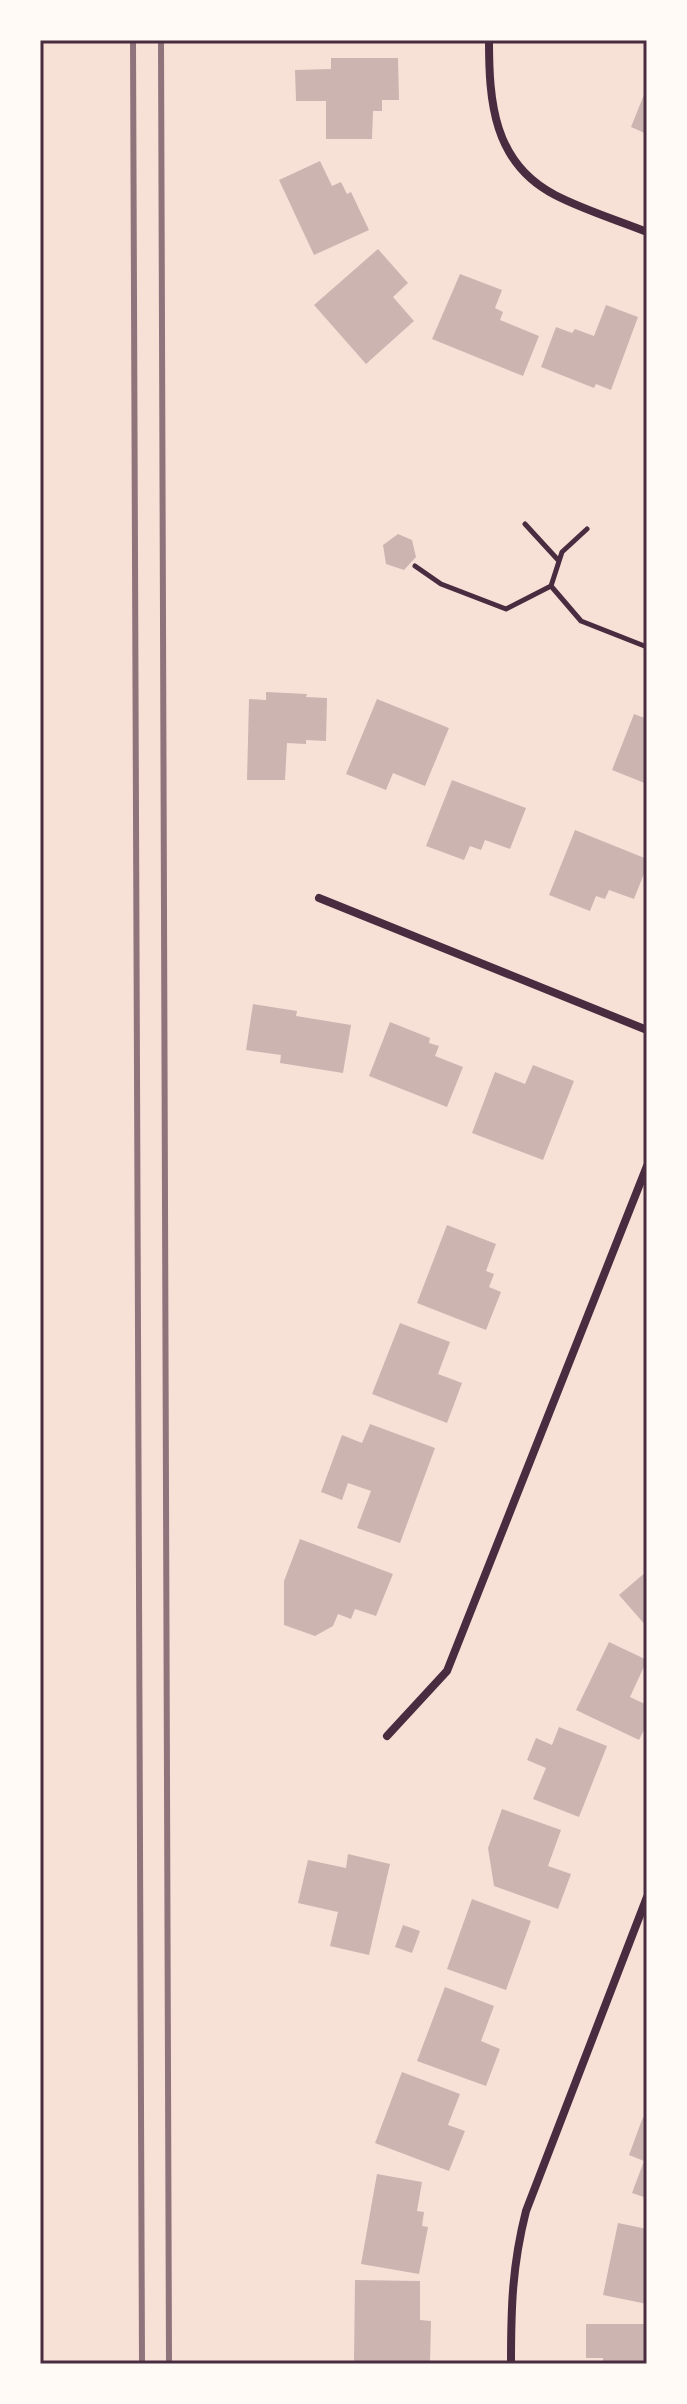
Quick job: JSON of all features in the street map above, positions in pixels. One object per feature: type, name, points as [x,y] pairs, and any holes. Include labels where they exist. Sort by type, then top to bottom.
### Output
[{"type":"street","points":[[489,40],[492,113],[509,152],[525,172],[553,195],[647,232]]},
{"type":"street","points":[[319,898],[647,1030]]},
{"type":"street","points":[[387,1736],[447,1671],[647,1166]]},
{"type":"street","points":[[511,2364],[511,2287],[515,2252],[526,2211],[647,1897]]},
{"type":"path","points":[[525,524],[559,561]]},
{"type":"path","points":[[415,566],[441,584],[506,609],[551,586],[562,552],[587,529]]},
{"type":"path","points":[[551,586],[581,621],[647,647]]},
{"type":"building","points":[[331,58],[398,58],[399,100],[382,100],[382,111],[373,111],[372,139],[326,139],[326,101],[296,101],[295,70],[331,69]]},
{"type":"building","points":[[647,87],[647,134],[631,127]]},
{"type":"building","points":[[320,161],[332,186],[341,182],[347,194],[351,192],[369,230],[314,255],[279,180]]},
{"type":"building","points":[[378,249],[408,283],[393,297],[414,321],[366,364],[314,305]]},
{"type":"building","points":[[460,274],[502,290],[495,308],[503,312],[500,320],[539,336],[523,376],[432,339]]},
{"type":"building","points":[[606,305],[638,317],[611,390],[596,384],[594,388],[541,367],[556,327],[572,333],[575,329],[594,336]]},
{"type":"building","points":[[398,534],[412,540],[416,557],[404,570],[386,564],[383,545]]},
{"type":"building","points":[[266,692],[327,698],[326,741],[287,743],[285,780],[247,780],[249,699],[266,700]]},
{"type":"building","points":[[377,699],[449,728],[425,786],[393,773],[386,790],[346,774]]},
{"type":"building","points":[[634,714],[647,719],[647,784],[612,770]]},
{"type":"building","points":[[452,780],[526,808],[510,849],[485,840],[481,850],[470,846],[464,860],[426,846]]},
{"type":"building","points":[[575,830],[647,859],[634,899],[609,890],[605,899],[596,896],[590,911],[549,895]]},
{"type":"building","points":[[253,1004],[297,1011],[296,1016],[351,1025],[343,1073],[280,1063],[281,1055],[246,1050]]},
{"type":"building","points":[[390,1022],[430,1038],[429,1043],[439,1046],[435,1056],[463,1067],[447,1107],[369,1076]]},
{"type":"building","points":[[533,1065],[574,1081],[543,1160],[472,1133],[495,1072],[525,1084]]},
{"type":"building","points":[[447,1225],[496,1244],[486,1271],[494,1274],[489,1287],[501,1292],[486,1330],[417,1303]]},
{"type":"building","points":[[400,1323],[450,1342],[438,1374],[462,1383],[447,1423],[372,1394]]},
{"type":"building","points":[[370,1424],[435,1448],[400,1543],[357,1528],[371,1491],[348,1483],[342,1500],[321,1492],[342,1435],[362,1443]]},
{"type":"building","points":[[300,1539],[393,1574],[376,1616],[355,1609],[351,1619],[338,1614],[333,1626],[315,1636],[284,1625],[284,1581]]},
{"type":"building","points":[[647,1571],[647,1627],[619,1595]]},
{"type":"building","points":[[609,1642],[647,1660],[630,1697],[647,1705],[647,1724],[639,1740],[576,1710]]},
{"type":"building","points":[[559,1727],[607,1746],[579,1817],[533,1799],[546,1768],[527,1760],[536,1738],[552,1745]]},
{"type":"building","points":[[502,1809],[561,1830],[548,1866],[571,1874],[558,1909],[494,1886],[488,1848]]},
{"type":"building","points":[[348,1854],[390,1864],[369,1955],[330,1946],[338,1912],[298,1903],[308,1860],[346,1868]]},
{"type":"building","points":[[472,1899],[531,1921],[506,1990],[447,1969]]},
{"type":"building","points":[[403,1925],[420,1931],[412,1953],[395,1947]]},
{"type":"building","points":[[445,1987],[494,2006],[481,2041],[500,2049],[486,2086],[417,2061]]},
{"type":"building","points":[[402,2072],[460,2094],[448,2125],[465,2131],[449,2171],[375,2143]]},
{"type":"building","points":[[643,2117],[647,2119],[647,2198],[632,2193],[644,2161],[629,2155]]},
{"type":"building","points":[[377,2174],[422,2182],[417,2211],[424,2212],[422,2226],[428,2227],[419,2274],[361,2264]]},
{"type":"building","points":[[618,2223],[647,2229],[647,2304],[603,2295]]},
{"type":"building","points":[[355,2280],[420,2281],[420,2320],[431,2321],[430,2363],[354,2362]]},
{"type":"building","points":[[586,2324],[647,2324],[647,2364],[603,2364],[603,2358],[586,2358]]},
{"type":"railway","points":[[133,40],[142,2364]]},
{"type":"railway","points":[[161,40],[169,2364]]}]
